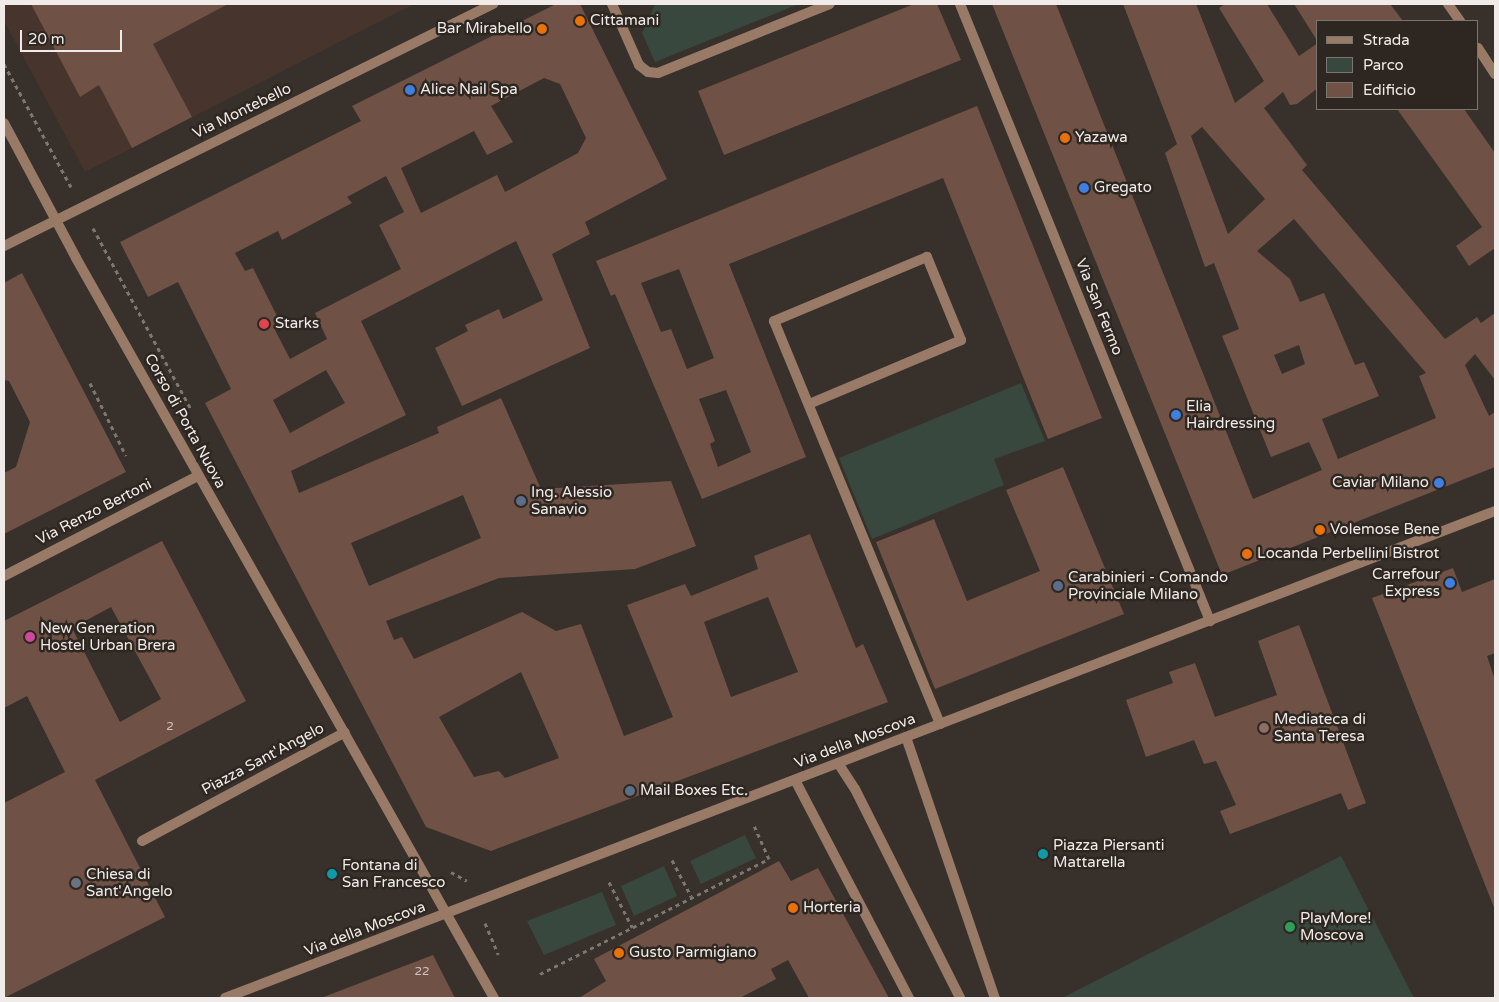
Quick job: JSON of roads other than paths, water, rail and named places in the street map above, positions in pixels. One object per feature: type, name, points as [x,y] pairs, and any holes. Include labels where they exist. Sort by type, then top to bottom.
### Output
[{"type":"street","name":"Via Montebello","points":[[4,246],[493,4]]},
{"type":"street","points":[[612,4],[639,65],[648,72],[658,73],[830,4]]},
{"type":"street","name":"Via San Fermo","points":[[960,4],[1210,621]]},
{"type":"street","points":[[1448,4],[1459,20]]},
{"type":"street","points":[[1479,50],[1495,74]]},
{"type":"street","name":"Corso di Porta Nuova","points":[[4,122],[55,220],[198,476],[346,732]]},
{"type":"street","points":[[809,404],[961,340],[927,257],[774,321],[940,724]]},
{"type":"street","name":"Via Renzo Bertoni","points":[[4,576],[198,476]]},
{"type":"street","name":"Via della Moscova","points":[[225,998],[1495,511]]},
{"type":"street","name":"Piazza Sant'Angelo","points":[[142,841],[346,732],[449,913]]},
{"type":"street","points":[[906,738],[995,998]]},
{"type":"street","points":[[838,764],[855,788],[960,998]]},
{"type":"street","points":[[796,780],[909,998]]},
{"type":"street","points":[[449,913],[494,998]]},
{"type":"place","name":"Cittamani","points":[[580,21]]},
{"type":"place","name":"Bar Mirabello","points":[[542,29]]},
{"type":"place","name":"Alice Nail Spa","points":[[410,90]]},
{"type":"place","name":"Yazawa","points":[[1065,138]]},
{"type":"place","name":"Gregato","points":[[1084,188]]},
{"type":"place","name":"Starks","points":[[264,324]]},
{"type":"place","name":"Elia Hairdressing","points":[[1176,415]]},
{"type":"place","name":"Caviar Milano","points":[[1439,483]]},
{"type":"place","name":"Ing. Alessio Sanavio","points":[[521,501]]},
{"type":"place","name":"Volemose Bene","points":[[1320,530]]},
{"type":"place","name":"Locanda Perbellini Bistrot","points":[[1247,554]]},
{"type":"place","name":"Carrefour Express","points":[[1450,583]]},
{"type":"place","name":"Carabinieri - Comando Provinciale Milano","points":[[1058,586]]},
{"type":"place","name":"New Generation Hostel Urban Brera","points":[[30,637]]},
{"type":"place","name":"Mediateca di Santa Teresa","points":[[1264,728]]},
{"type":"place","name":"Mail Boxes Etc.","points":[[630,791]]},
{"type":"place","name":"Piazza Piersanti Mattarella","points":[[1043,854]]},
{"type":"place","name":"Fontana di San Francesco","points":[[332,874]]},
{"type":"place","name":"Chiesa di Sant'Angelo","points":[[76,883]]},
{"type":"place","name":"Horteria","points":[[793,908]]},
{"type":"place","name":"PlayMore! Moscova","points":[[1290,927]]},
{"type":"place","name":"Gusto Parmigiano","points":[[619,953]]}]
